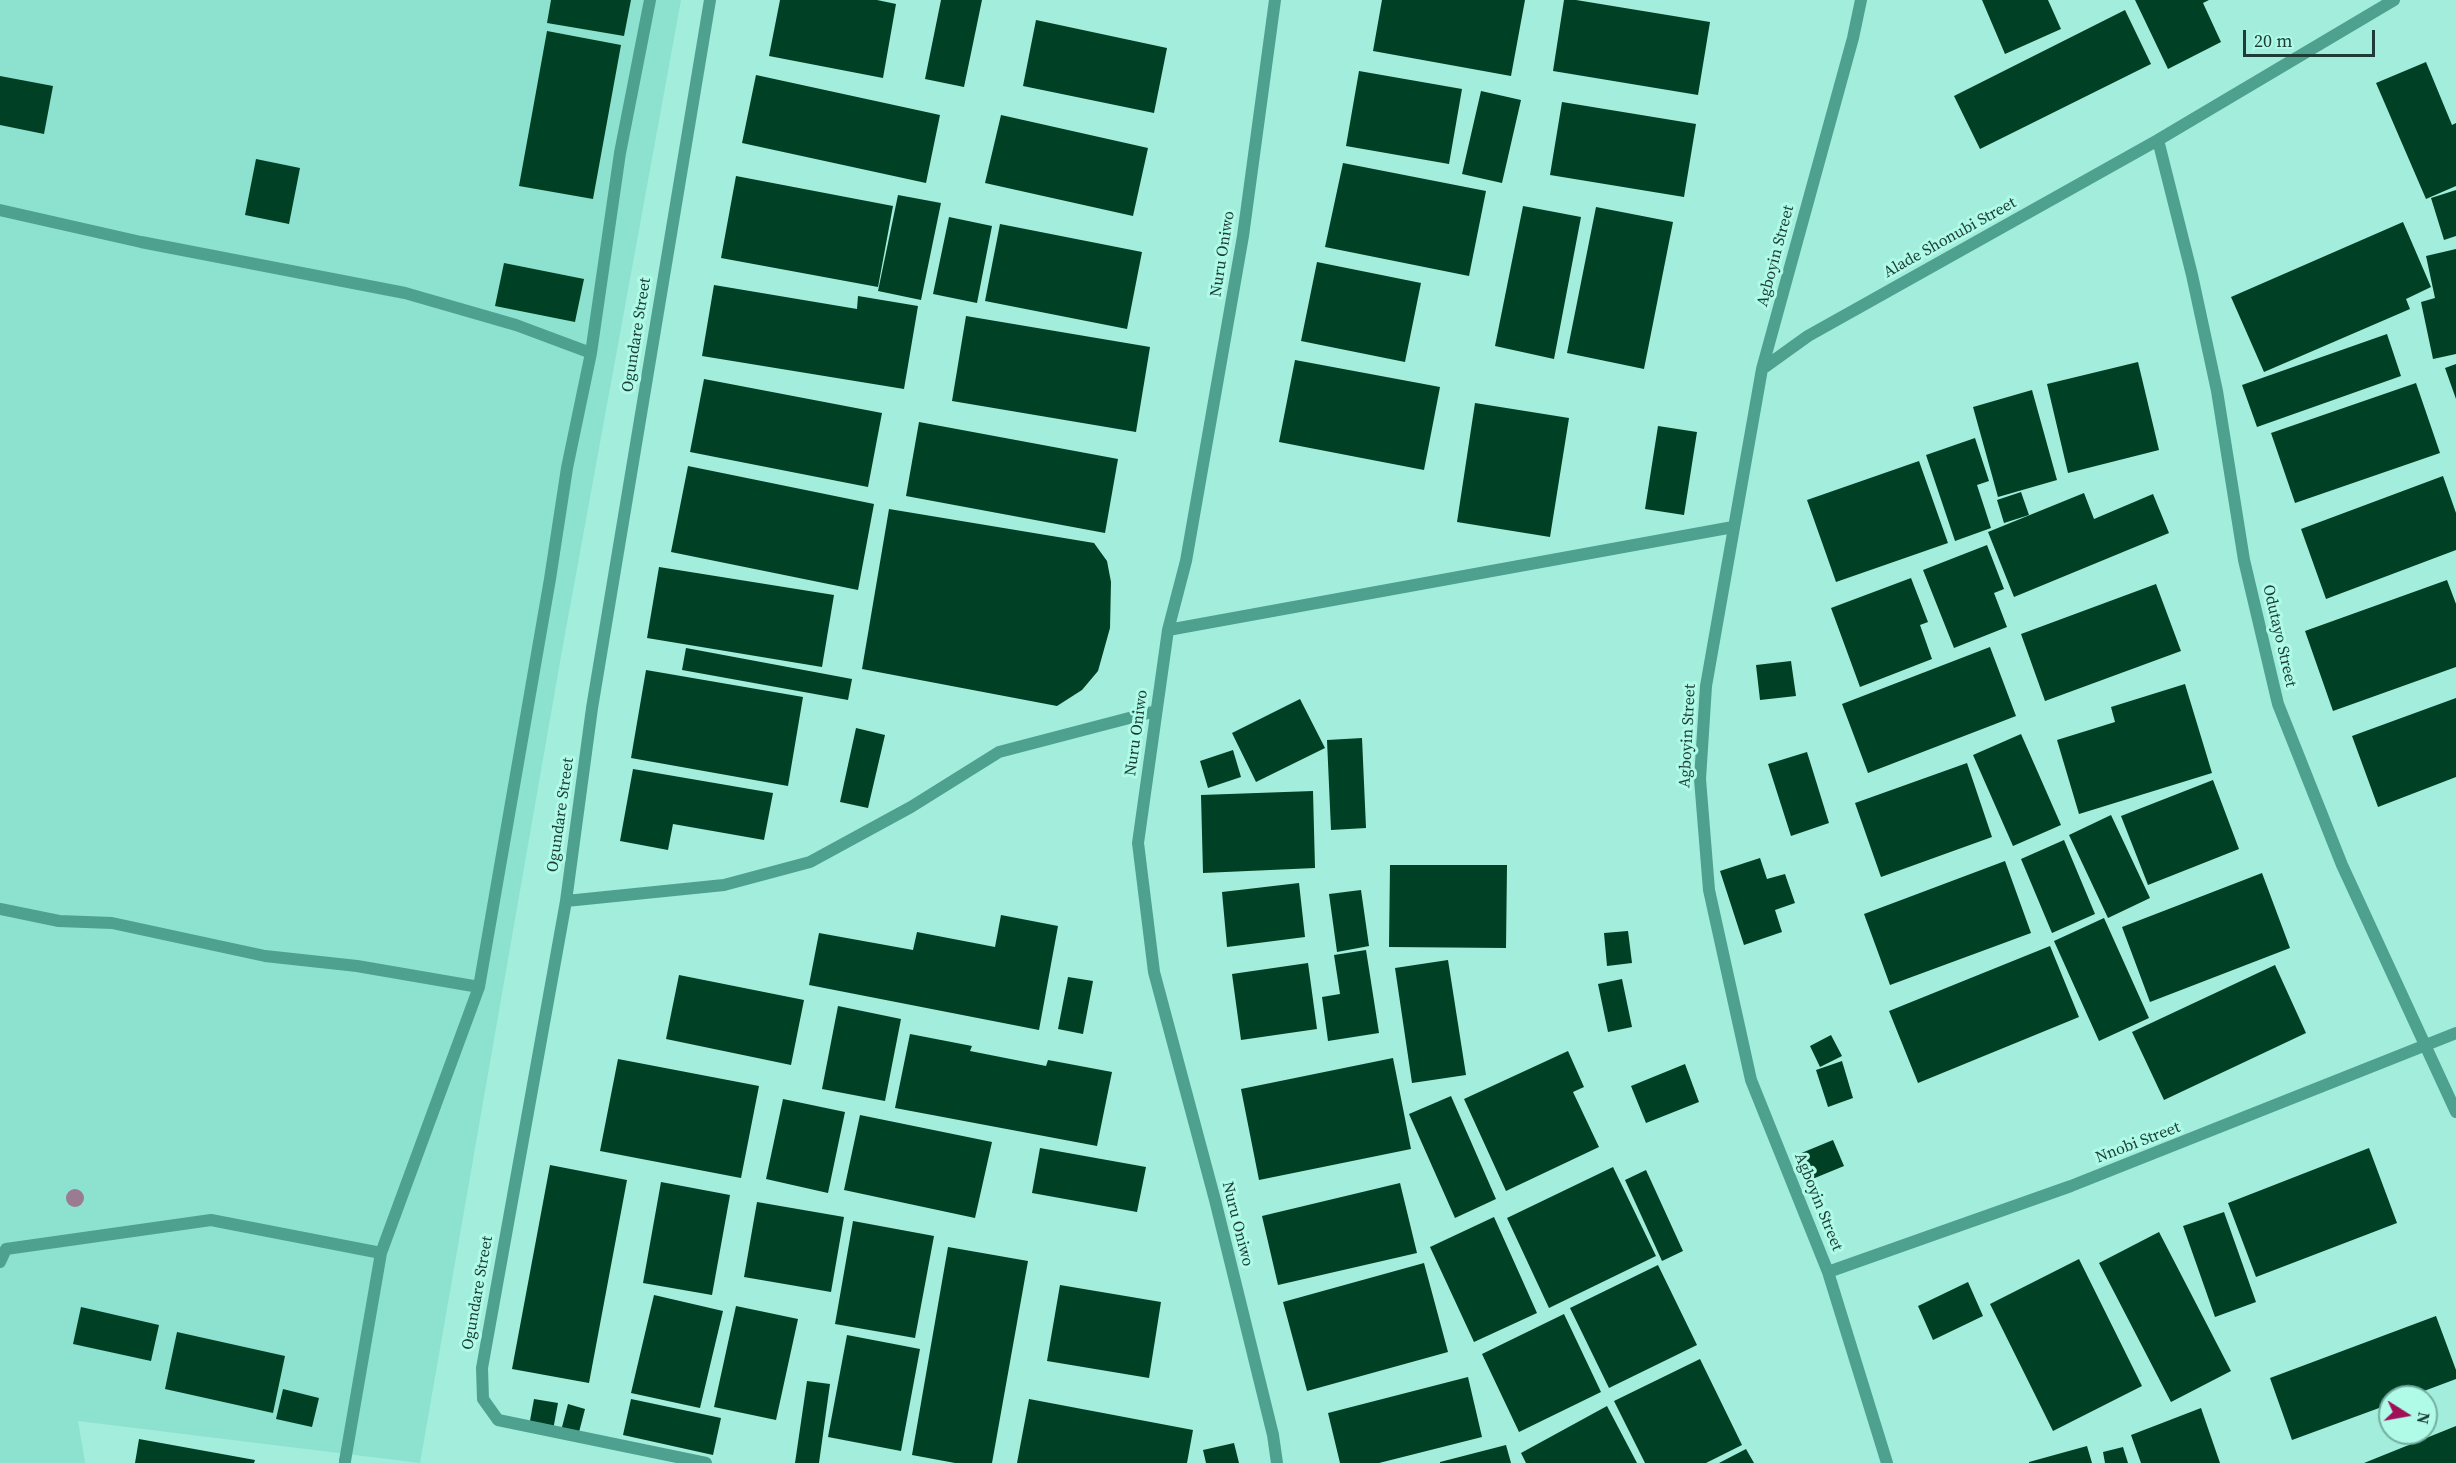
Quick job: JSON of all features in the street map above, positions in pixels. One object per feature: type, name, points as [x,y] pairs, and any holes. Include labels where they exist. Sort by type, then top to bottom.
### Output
[{"type":"street","points":[[345,1462],[381,1253],[479,987],[567,468],[591,353],[620,153],[650,0]]},
{"type":"street","name":"Ogundare Street","points":[[706,1463],[498,1420],[483,1399],[482,1368],[566,901],[592,708],[710,0]]},
{"type":"street","name":"Nuru Oniwo","points":[[1275,0],[1244,236],[1186,561],[1168,630],[1137,843],[1154,972],[1223,1234],[1273,1435],[1277,1463]]},
{"type":"street","name":"Agboyin Street","points":[[1861,0],[1853,38],[1762,369],[1706,686],[1700,778],[1709,890],[1751,1080],[1828,1272],[1887,1463]]},
{"type":"street","name":"Alade Shonubi Street","points":[[1762,369],[1808,336],[2158,140],[2394,0]]},
{"type":"street","name":"Odutayo Street","points":[[2158,140],[2192,275],[2217,391],[2244,560],[2278,704],[2342,865],[2456,1112]]},
{"type":"street","points":[[0,210],[141,242],[405,293],[516,325],[591,353]]},
{"type":"street","points":[[1168,630],[1733,527]]},
{"type":"street","points":[[566,901],[724,885],[810,862],[911,807],[999,752],[1156,711]]},
{"type":"street","points":[[0,909],[59,921],[112,923],[266,956],[357,966],[479,987]]},
{"type":"street","name":"Nnobi Street","points":[[1828,1272],[2071,1186],[2456,1033]]},
{"type":"street","points":[[0,1262],[6,1249],[211,1220],[381,1253]]},
{"type":"shaded area","points":[[0,0],[681,0],[561,656],[420,1463],[78,1421],[85,1463],[0,1463]]},
{"type":"building","points":[[551,0],[631,0],[624,36],[547,23]]},
{"type":"building","points":[[780,0],[877,0],[896,4],[883,78],[769,56]]},
{"type":"building","points":[[941,0],[982,0],[964,87],[925,79]]},
{"type":"building","points":[[1382,0],[1525,0],[1511,76],[1373,51]]},
{"type":"building","points":[[1564,0],[1710,22],[1698,95],[1553,71]]},
{"type":"building","points":[[1982,0],[2048,0],[2061,29],[2005,54]]},
{"type":"building","points":[[2135,0],[2209,0],[2203,3],[2221,42],[2168,69]]},
{"type":"building","points":[[2125,10],[2151,64],[1980,149],[1954,96]]},
{"type":"building","points":[[1036,20],[1167,48],[1154,113],[1023,86]]},
{"type":"building","points":[[547,31],[621,45],[593,199],[519,186]]},
{"type":"building","points":[[2426,62],[2452,125],[2456,123],[2456,186],[2426,199],[2376,83]]},
{"type":"building","points":[[1359,71],[1462,89],[1449,164],[1346,146]]},
{"type":"building","points":[[756,75],[940,115],[926,183],[742,143]]},
{"type":"building","points":[[0,76],[53,86],[44,134],[0,125]]},
{"type":"building","points":[[1481,91],[1521,100],[1502,183],[1462,174]]},
{"type":"building","points":[[1562,102],[1696,124],[1684,197],[1550,175]]},
{"type":"building","points":[[1001,115],[1148,148],[1133,216],[985,183]]},
{"type":"building","points":[[256,159],[300,168],[289,224],[245,215]]},
{"type":"building","points":[[1343,163],[1486,191],[1469,276],[1325,247]]},
{"type":"building","points":[[736,176],[893,206],[878,287],[721,258]]},
{"type":"building","points":[[2456,190],[2456,236],[2444,240],[2431,198]]},
{"type":"building","points":[[898,195],[941,203],[921,300],[878,291]]},
{"type":"building","points":[[1523,206],[1581,217],[1554,359],[1495,346]]},
{"type":"building","points":[[1596,207],[1673,222],[1644,369],[1567,353]]},
{"type":"building","points":[[949,217],[992,226],[977,303],[933,294]]},
{"type":"building","points":[[2403,222],[2431,287],[2406,299],[2410,309],[2264,372],[2231,297]]},
{"type":"building","points":[[1000,224],[1142,252],[1127,329],[985,301]]},
{"type":"building","points":[[2456,249],[2456,354],[2433,359],[2421,302],[2435,298],[2426,256]]},
{"type":"building","points":[[1317,262],[1421,283],[1405,362],[1301,341]]},
{"type":"building","points":[[504,263],[584,279],[575,322],[495,306]]},
{"type":"building","points":[[714,285],[857,309],[858,296],[918,306],[904,389],[702,356]]},
{"type":"building","points":[[966,316],[1150,347],[1136,432],[952,401]]},
{"type":"building","points":[[2387,334],[2401,376],[2257,427],[2242,385]]},
{"type":"building","points":[[1295,360],[1440,387],[1424,470],[1279,442]]},
{"type":"building","points":[[2138,362],[2159,450],[2068,473],[2047,384]]},
{"type":"building","points":[[2456,364],[2456,399],[2445,368]]},
{"type":"building","points":[[704,379],[882,413],[868,487],[690,452]]},
{"type":"building","points":[[2416,383],[2440,453],[2295,503],[2271,433]]},
{"type":"building","points":[[2032,390],[2057,480],[1998,497],[1973,407]]},
{"type":"building","points":[[1475,403],[1569,418],[1550,537],[1457,522]]},
{"type":"building","points":[[919,422],[1118,459],[1105,533],[906,496]]},
{"type":"building","points":[[1658,426],[1697,432],[1684,515],[1645,509]]},
{"type":"building","points":[[1975,438],[1989,481],[1977,485],[1991,528],[1955,541],[1926,455]]},
{"type":"building","points":[[1919,461],[1948,543],[1836,582],[1807,500]]},
{"type":"building","points":[[688,466],[874,504],[858,590],[671,552]]},
{"type":"building","points":[[2443,476],[2456,513],[2456,550],[2326,599],[2301,529]]},
{"type":"building","points":[[2021,492],[2029,515],[2004,523],[1997,500]]},
{"type":"building","points":[[2084,493],[2094,519],[2153,494],[2169,533],[2014,597],[1988,532]]},
{"type":"building","points":[[889,509],[1094,543],[1107,561],[1111,582],[1110,628],[1098,671],[1082,690],[1057,706],[862,669]]},
{"type":"building","points":[[1987,545],[2004,589],[1994,593],[2007,627],[1954,648],[1923,570]]},
{"type":"building","points":[[659,567],[834,595],[822,667],[647,638]]},
{"type":"building","points":[[1911,578],[1928,622],[1920,625],[1932,659],[1860,687],[1831,608]]},
{"type":"building","points":[[2447,580],[2456,604],[2456,667],[2333,711],[2305,631]]},
{"type":"building","points":[[2156,584],[2181,651],[2045,701],[2021,634]]},
{"type":"building","points":[[1990,647],[2016,716],[1868,773],[1842,704]]},
{"type":"building","points":[[686,648],[852,679],[848,700],[682,670]]},
{"type":"building","points":[[1791,661],[1796,696],[1760,700],[1756,665]]},
{"type":"building","points":[[646,670],[803,697],[788,786],[631,758]]},
{"type":"building","points":[[2185,684],[2212,773],[2079,814],[2057,740],[2115,722],[2111,707]]},
{"type":"building","points":[[2456,698],[2456,777],[2378,807],[2352,736]]},
{"type":"building","points":[[1300,699],[1325,748],[1256,782],[1232,733]]},
{"type":"building","points":[[856,728],[885,735],[868,808],[840,802]]},
{"type":"building","points":[[2021,734],[2061,825],[2013,846],[1973,755]]},
{"type":"building","points":[[1362,738],[1366,828],[1331,830],[1327,740]]},
{"type":"building","points":[[1233,750],[1241,777],[1208,788],[1200,761]]},
{"type":"building","points":[[1807,752],[1829,823],[1791,836],[1768,764]]},
{"type":"building","points":[[1967,763],[1992,837],[1881,877],[1855,803]]},
{"type":"building","points":[[633,769],[773,793],[764,840],[673,824],[668,850],[620,841]]},
{"type":"building","points":[[2213,780],[2239,849],[2148,885],[2121,816]]},
{"type":"building","points":[[1313,791],[1315,868],[1203,873],[1201,795]]},
{"type":"building","points":[[2111,815],[2150,898],[2108,918],[2069,835]]},
{"type":"building","points":[[2064,840],[2095,914],[2052,933],[2021,859]]},
{"type":"building","points":[[1760,858],[1767,879],[1785,874],[1795,903],[1775,910],[1782,932],[1744,945],[1720,871]]},
{"type":"building","points":[[2005,861],[2031,933],[1890,985],[1864,914]]},
{"type":"building","points":[[1390,865],[1507,865],[1506,948],[1389,947]]},
{"type":"building","points":[[2262,873],[2290,948],[2150,1002],[2122,927]]},
{"type":"building","points":[[1299,883],[1305,937],[1227,947],[1222,892]]},
{"type":"building","points":[[1361,890],[1369,946],[1337,952],[1329,894]]},
{"type":"building","points":[[1001,915],[1058,926],[1039,1030],[809,985],[819,933],[913,950],[917,932],[995,947]]},
{"type":"building","points":[[2104,918],[2149,1018],[2099,1041],[2054,941]]},
{"type":"building","points":[[1628,931],[1632,963],[1607,966],[1604,933]]},
{"type":"building","points":[[2050,946],[2079,1017],[1918,1083],[1889,1011]]},
{"type":"building","points":[[1366,950],[1379,1033],[1328,1041],[1322,997],[1340,994],[1334,955]]},
{"type":"building","points":[[1448,960],[1466,1075],[1412,1083],[1395,968]]},
{"type":"building","points":[[1308,963],[1317,1029],[1241,1040],[1232,974]]},
{"type":"building","points":[[2275,965],[2306,1033],[2164,1100],[2132,1032]]},
{"type":"building","points":[[679,975],[804,1000],[791,1065],[666,1039]]},
{"type":"building","points":[[1068,977],[1093,981],[1083,1034],[1058,1029]]},
{"type":"building","points":[[1622,979],[1632,1027],[1608,1032],[1598,984]]},
{"type":"building","points":[[838,1006],[901,1019],[885,1101],[822,1089]]},
{"type":"building","points":[[910,1034],[972,1046],[970,1051],[1046,1066],[1048,1060],[1112,1072],[1097,1146],[895,1108]]},
{"type":"building","points":[[1831,1035],[1842,1056],[1820,1067],[1810,1046]]},
{"type":"building","points":[[1568,1051],[1584,1087],[1573,1092],[1599,1147],[1506,1191],[1464,1099]]},
{"type":"building","points":[[1393,1058],[1411,1149],[1259,1180],[1241,1089]]},
{"type":"building","points":[[618,1059],[759,1086],[741,1178],[600,1151]]},
{"type":"building","points":[[1842,1061],[1853,1098],[1828,1107],[1816,1070]]},
{"type":"building","points":[[1685,1064],[1699,1102],[1646,1123],[1631,1086]]},
{"type":"building","points":[[1451,1096],[1496,1199],[1455,1218],[1409,1114]]},
{"type":"building","points":[[783,1099],[845,1112],[828,1193],[766,1179]]},
{"type":"building","points":[[860,1115],[992,1142],[975,1218],[844,1190]]},
{"type":"building","points":[[1833,1140],[1844,1166],[1810,1180],[1799,1154]]},
{"type":"building","points":[[1040,1148],[1146,1167],[1137,1212],[1032,1193]]},
{"type":"building","points":[[2369,1148],[2397,1223],[2256,1277],[2228,1203]]},
{"type":"building","points":[[550,1165],[627,1180],[589,1383],[512,1369]]},
{"type":"building","points":[[1613,1167],[1656,1256],[1549,1308],[1507,1218]]},
{"type":"building","points":[[1646,1170],[1683,1251],[1662,1261],[1625,1180]]},
{"type":"building","points":[[661,1182],[730,1195],[712,1295],[643,1283]]},
{"type":"building","points":[[1400,1183],[1417,1253],[1278,1285],[1262,1216]]},
{"type":"building","points":[[757,1202],[844,1217],[831,1292],[744,1277]]},
{"type":"building","points":[[2224,1212],[2256,1302],[2215,1317],[2183,1226]]},
{"type":"building","points":[[1494,1217],[1537,1313],[1474,1342],[1430,1247]]},
{"type":"building","points":[[853,1221],[934,1236],[915,1338],[835,1324]]},
{"type":"building","points":[[2159,1232],[2231,1371],[2171,1402],[2099,1263]]},
{"type":"building","points":[[948,1247],[1028,1261],[992,1463],[955,1463],[912,1455]]},
{"type":"building","points":[[2079,1259],[2142,1386],[2053,1431],[1990,1304]]},
{"type":"building","points":[[1424,1263],[1448,1352],[1307,1391],[1283,1302]]},
{"type":"building","points":[[1658,1265],[1697,1345],[1609,1388],[1570,1308]]},
{"type":"building","points":[[1968,1282],[1983,1316],[1933,1340],[1918,1306]]},
{"type":"building","points":[[1060,1285],[1161,1302],[1149,1378],[1047,1361]]},
{"type":"building","points":[[654,1295],[723,1311],[700,1408],[631,1393]]},
{"type":"building","points":[[736,1306],[798,1319],[776,1420],[714,1407]]},
{"type":"building","points":[[81,1307],[159,1325],[151,1361],[73,1344]]},
{"type":"building","points":[[1564,1314],[1601,1392],[1519,1432],[1482,1354]]},
{"type":"building","points":[[2436,1316],[2456,1370],[2456,1379],[2438,1386],[2378,1385],[2378,1408],[2292,1440],[2270,1378]]},
{"type":"building","points":[[177,1332],[285,1356],[273,1413],[165,1389]]},
{"type":"building","points":[[847,1335],[920,1349],[901,1451],[828,1437]]},
{"type":"building","points":[[1700,1359],[1742,1445],[1706,1463],[1645,1463],[1614,1401]]},
{"type":"building","points":[[1468,1377],[1482,1437],[1379,1463],[1340,1463],[1328,1413]]},
{"type":"building","points":[[807,1381],[830,1384],[819,1463],[795,1463]]},
{"type":"building","points":[[283,1389],[319,1398],[312,1427],[276,1419]]},
{"type":"building","points":[[534,1399],[558,1403],[553,1430],[529,1426]]},
{"type":"building","points":[[631,1399],[721,1418],[713,1455],[623,1435]]},
{"type":"building","points":[[1029,1399],[1193,1430],[1187,1463],[1017,1463]]},
{"type":"building","points":[[568,1404],[585,1409],[578,1436],[561,1431]]},
{"type":"building","points":[[1607,1406],[1637,1463],[1526,1463],[1521,1453]]},
{"type":"building","points":[[2201,1408],[2220,1463],[2141,1463],[2131,1435]]},
{"type":"building","points":[[2456,1426],[2456,1463],[2364,1463],[2409,1445],[2438,1445],[2438,1433]]},
{"type":"building","points":[[139,1439],[255,1460],[254,1463],[135,1463]]},
{"type":"building","points":[[1234,1443],[1239,1463],[1206,1463],[1203,1450]]},
{"type":"building","points":[[1506,1445],[1511,1463],[1440,1463],[1440,1462]]},
{"type":"building","points":[[2087,1446],[2092,1463],[2029,1463],[2029,1462]]},
{"type":"building","points":[[2123,1447],[2128,1463],[2105,1463],[2103,1452]]},
{"type":"building","points":[[1746,1449],[1754,1463],[1719,1463]]}]
